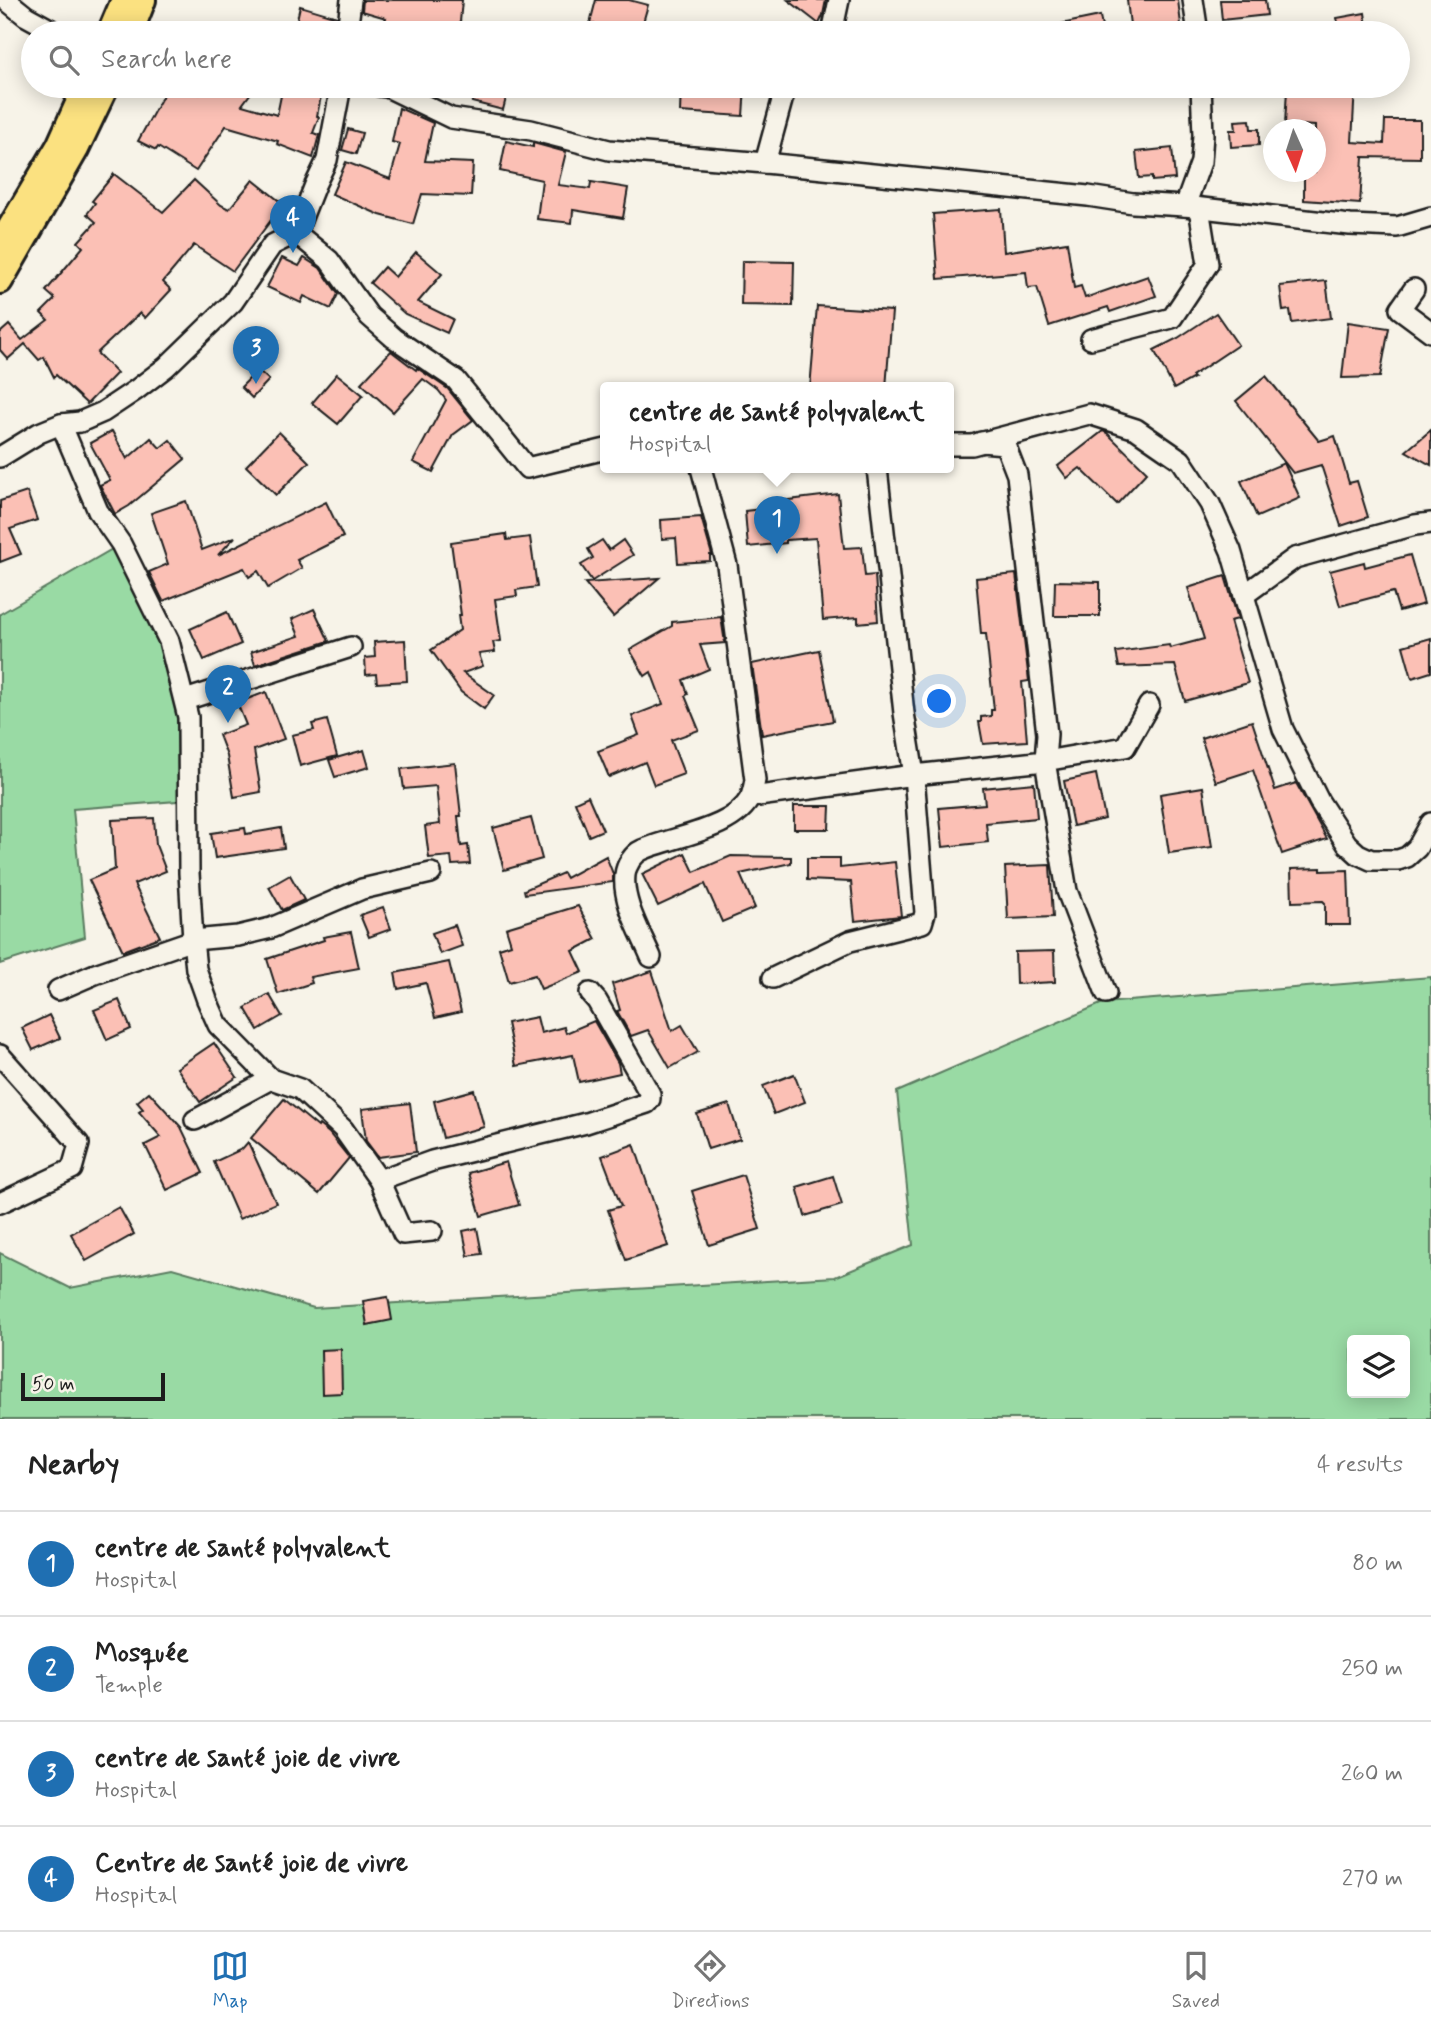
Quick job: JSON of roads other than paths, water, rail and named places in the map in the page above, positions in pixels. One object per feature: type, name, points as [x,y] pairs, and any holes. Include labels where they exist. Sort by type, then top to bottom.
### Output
[{"type":"main road","points":[[115,21],[124,0]]},
{"type":"main road","points":[[135,21],[143,0]]},
{"type":"main road","points":[[0,245],[59,146],[81,98]]},
{"type":"main road","points":[[0,281],[76,149],[100,98]]},
{"type":"street","points":[[6,0],[35,21]]},
{"type":"street","points":[[348,21],[351,0]]},
{"type":"street","points":[[835,21],[839,0]]},
{"type":"street","points":[[1193,0],[1196,21]]},
{"type":"street","points":[[0,457],[39,433],[61,424],[80,422],[103,412],[166,367],[233,302],[272,245],[296,233],[327,160],[339,98]]},
{"type":"street","points":[[410,98],[451,118],[531,130],[609,150],[1088,195],[1133,203],[1362,226],[1396,227],[1431,217]]},
{"type":"street","points":[[765,163],[783,98]]},
{"type":"street","points":[[1091,339],[1172,318],[1208,264],[1192,207],[1201,162],[1201,98]]},
{"type":"street","points":[[296,233],[329,260],[369,316],[394,338],[456,380],[527,468],[600,450]]},
{"type":"street","points":[[1414,289],[1400,309],[1431,332]]},
{"type":"street","points":[[954,444],[981,442],[1089,414],[1136,429],[1181,460],[1210,504],[1231,551],[1283,729],[1319,801],[1347,844],[1358,854],[1371,860],[1398,860],[1407,857],[1417,848],[1431,823]]},
{"type":"street","points":[[61,424],[98,511],[121,544],[169,641],[185,700],[188,718],[193,940],[196,969],[218,1026],[271,1079],[300,1089],[343,1129],[379,1180],[403,1234],[432,1230]]},
{"type":"street","points":[[981,442],[1005,444],[1017,475],[1047,734],[1045,761],[1067,891],[1106,993]]},
{"type":"street","points":[[651,957],[629,904],[624,877],[631,858],[641,850],[706,831],[734,814],[751,797],[755,780],[727,565],[702,473]]},
{"type":"street","points":[[773,978],[850,941],[922,923],[925,913],[914,775],[904,713],[878,473]]},
{"type":"street","points":[[1244,595],[1295,558],[1431,523]]},
{"type":"street","points":[[185,700],[351,647]]},
{"type":"street","points":[[751,797],[1045,761],[1125,747],[1149,705]]},
{"type":"street","points":[[58,990],[95,974],[193,940],[238,936],[271,928],[362,890],[431,873]]},
{"type":"street","points":[[379,1180],[432,1161],[586,1124],[648,1103],[650,1094],[590,993]]},
{"type":"street","points":[[0,1055],[79,1144],[72,1169],[0,1203]]},
{"type":"street","points":[[195,1120],[271,1079]]},
{"type":"place","name":"Centre de santé joie de vivre","points":[[293,253]]},
{"type":"place","name":"centre de santé joie de vivre","points":[[256,384]]},
{"type":"place","name":"centre de santé polyvalent","points":[[777,554]]},
{"type":"place","name":"Mosquée","points":[[228,723]]}]
